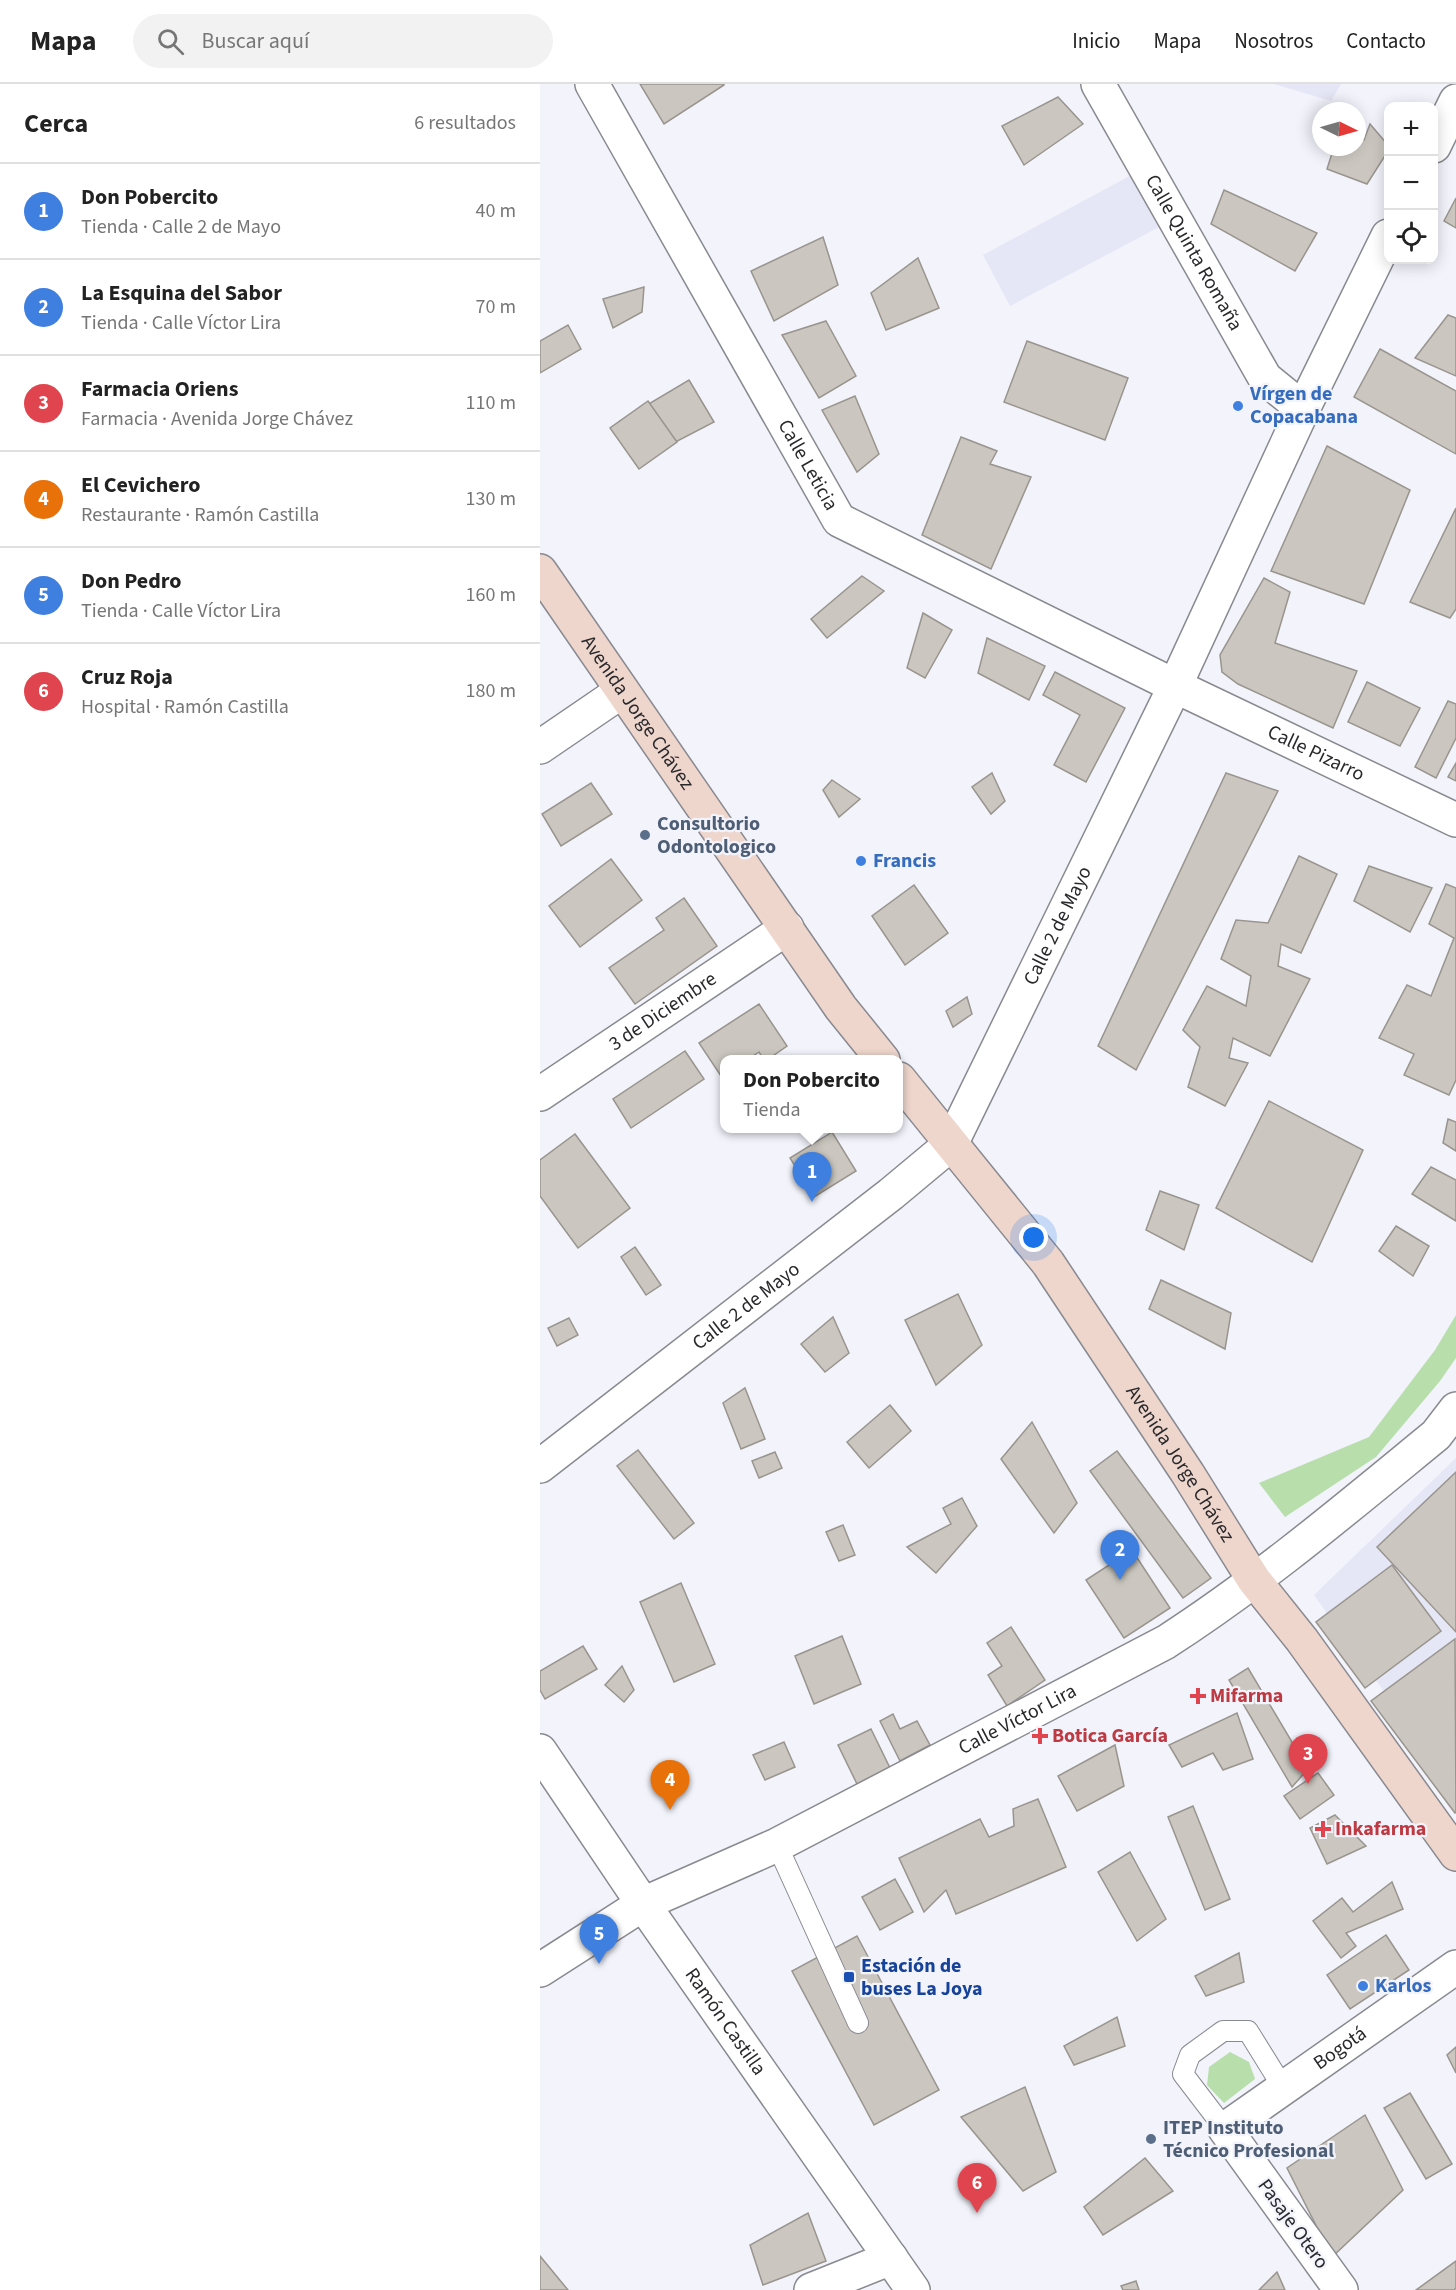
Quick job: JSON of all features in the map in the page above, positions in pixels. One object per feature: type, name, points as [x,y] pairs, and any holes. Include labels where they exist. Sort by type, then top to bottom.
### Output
[{"type":"main road","name":"Avenida Jorge Chávez","points":[[540,571],[841,1008],[880,1055]]},
{"type":"main road","name":"Avenida Jorge Chávez","points":[[903,1084],[1048,1263],[1188,1474],[1254,1580],[1302,1640],[1456,1854]]},
{"type":"street","name":"Calle Leticia","points":[[592,84],[838,520],[1176,686]]},
{"type":"street","name":"Calle Quinta Romaña","points":[[1098,84],[1265,378],[1303,409]]},
{"type":"street","points":[[1438,138],[1456,101]]},
{"type":"street","name":"Calle 2 de Mayo","points":[[540,1466],[891,1194],[951,1144],[1176,686],[1303,409],[1384,246]]},
{"type":"street","name":"Calle Pizarro","points":[[1176,686],[1456,820]]},
{"type":"street","points":[[540,747],[622,691]]},
{"type":"street","name":"3 de Diciembre","points":[[540,1094],[787,928]]},
{"type":"street","name":"Calle Víctor Lira","points":[[540,1970],[643,1904],[777,1845],[1166,1642],[1211,1613],[1285,1559],[1436,1435],[1456,1409]]},
{"type":"street","name":"Ramón Castilla","points":[[540,1751],[643,1904],[913,2290]]},
{"type":"street","name":"Bogotá","points":[[1225,2129],[1456,1967]]},
{"type":"street","name":"Pasaje Otero","points":[[1225,2129],[1341,2290]]},
{"type":"street","points":[[811,2290],[891,2258]]},
{"type":"lane","points":[[777,1845],[858,2023]]},
{"type":"lane","points":[[1225,2129],[1183,2074],[1190,2055],[1223,2031],[1248,2031],[1284,2089]]},
{"type":"shaded area","points":[[1274,84],[1341,84],[1331,101]]},
{"type":"shaded area","points":[[1135,173],[1163,225],[1010,306],[983,255]]},
{"type":"shaded area","points":[[1456,1458],[1456,1790],[1314,1595]]},
{"type":"green space","points":[[1456,1315],[1456,1358],[1440,1381],[1376,1457],[1285,1517],[1259,1483],[1369,1437],[1435,1350]]},
{"type":"green space","points":[[1230,2052],[1249,2062],[1255,2079],[1224,2103],[1207,2085],[1209,2067]]},
{"type":"building","points":[[640,84],[724,84],[724,85],[664,124]]},
{"type":"building","points":[[1058,97],[1083,124],[1024,165],[1002,126]]},
{"type":"building","points":[[1370,124],[1384,140],[1384,157],[1367,184],[1327,169],[1331,156],[1366,156],[1366,135]]},
{"type":"building","points":[[1224,190],[1317,233],[1295,271],[1211,224]]},
{"type":"building","points":[[1456,198],[1456,228],[1444,221]]},
{"type":"building","points":[[823,237],[838,285],[774,321],[751,271]]},
{"type":"building","points":[[918,258],[939,308],[886,330],[871,293]]},
{"type":"building","points":[[644,287],[642,312],[613,328],[603,299]]},
{"type":"building","points":[[1448,315],[1456,318],[1456,376],[1415,358]]},
{"type":"building","points":[[826,321],[856,376],[819,398],[782,335]]},
{"type":"building","points":[[568,325],[581,349],[540,373],[540,341]]},
{"type":"building","points":[[1027,341],[1128,378],[1105,440],[1004,402]]},
{"type":"building","points":[[1380,349],[1456,391],[1456,454],[1354,397]]},
{"type":"building","points":[[689,380],[714,422],[639,461],[620,421]]},
{"type":"building","points":[[855,396],[879,454],[857,472],[822,410]]},
{"type":"building","points":[[648,401],[677,442],[639,469],[610,428]]},
{"type":"building","points":[[961,437],[997,451],[990,464],[1031,477],[991,569],[922,535]]},
{"type":"building","points":[[1327,446],[1410,490],[1364,604],[1271,571]]},
{"type":"building","points":[[1456,508],[1456,609],[1450,618],[1410,602]]},
{"type":"building","points":[[862,576],[884,591],[827,638],[811,619]]},
{"type":"building","points":[[1264,578],[1290,592],[1275,643],[1357,671],[1333,728],[1238,684],[1222,672],[1220,655]]},
{"type":"building","points":[[923,613],[952,630],[925,678],[907,668]]},
{"type":"building","points":[[987,638],[1045,666],[1029,700],[978,673]]},
{"type":"building","points":[[1055,672],[1125,708],[1086,782],[1054,765],[1080,715],[1043,695]]},
{"type":"building","points":[[1367,682],[1420,708],[1400,746],[1348,722]]},
{"type":"building","points":[[1448,701],[1456,704],[1456,738],[1436,778],[1415,767]]},
{"type":"building","points":[[1456,763],[1456,781],[1448,777]]},
{"type":"building","points":[[992,773],[1005,801],[991,814],[972,787]]},
{"type":"building","points":[[1226,773],[1278,791],[1136,1070],[1098,1046]]},
{"type":"building","points":[[832,780],[860,799],[839,817],[823,790]]},
{"type":"building","points":[[591,783],[612,814],[561,846],[542,814]]},
{"type":"building","points":[[1299,856],[1337,874],[1301,953],[1281,944],[1278,966],[1310,979],[1270,1056],[1233,1038],[1229,1058],[1248,1063],[1225,1106],[1188,1087],[1200,1047],[1183,1030],[1207,986],[1246,1006],[1251,976],[1221,959],[1236,920],[1268,923]]},
{"type":"building","points":[[611,859],[642,900],[580,947],[549,906]]},
{"type":"building","points":[[1369,866],[1432,888],[1410,932],[1354,901]]},
{"type":"building","points":[[1446,884],[1456,888],[1456,1080],[1449,1095],[1404,1075],[1414,1054],[1379,1038],[1407,985],[1431,996],[1454,938],[1429,924]]},
{"type":"building","points":[[914,885],[948,933],[905,965],[872,916]]},
{"type":"building","points":[[684,898],[717,946],[635,1004],[609,968],[664,930],[656,918]]},
{"type":"building","points":[[967,997],[972,1014],[953,1027],[946,1011]]},
{"type":"building","points":[[759,1004],[787,1046],[774,1055],[761,1055],[759,1052],[754,1055],[720,1055],[720,1074],[699,1043]]},
{"type":"building","points":[[685,1051],[704,1079],[631,1128],[613,1099]]},
{"type":"building","points":[[1269,1101],[1363,1150],[1312,1262],[1216,1208]]},
{"type":"building","points":[[1448,1119],[1456,1122],[1456,1151],[1443,1143]]},
{"type":"building","points":[[833,1133],[856,1171],[814,1197],[790,1158]]},
{"type":"building","points":[[575,1134],[630,1208],[578,1248],[540,1196],[540,1160]]},
{"type":"building","points":[[1431,1167],[1456,1180],[1456,1221],[1412,1194]]},
{"type":"building","points":[[1160,1191],[1199,1205],[1184,1250],[1146,1230]]},
{"type":"building","points":[[1396,1226],[1429,1246],[1413,1276],[1379,1251]]},
{"type":"building","points":[[635,1247],[661,1285],[646,1295],[621,1257]]},
{"type":"building","points":[[1161,1280],[1231,1313],[1225,1349],[1149,1309]]},
{"type":"building","points":[[958,1294],[982,1345],[936,1385],[905,1320]]},
{"type":"building","points":[[833,1317],[849,1353],[825,1372],[801,1344]]},
{"type":"building","points":[[569,1318],[578,1335],[557,1346],[548,1328]]},
{"type":"building","points":[[745,1388],[765,1439],[741,1449],[723,1403]]},
{"type":"building","points":[[890,1405],[911,1431],[869,1468],[847,1442]]},
{"type":"building","points":[[1032,1422],[1077,1503],[1054,1533],[1001,1459]]},
{"type":"building","points":[[638,1450],[694,1523],[674,1539],[617,1466]]},
{"type":"building","points":[[1117,1451],[1211,1578],[1183,1598],[1090,1471]]},
{"type":"building","points":[[775,1452],[782,1468],[759,1478],[752,1461]]},
{"type":"building","points":[[1456,1472],[1456,1632],[1377,1547]]},
{"type":"building","points":[[962,1498],[977,1526],[936,1573],[907,1547],[951,1524],[943,1508]]},
{"type":"building","points":[[843,1525],[855,1555],[839,1561],[826,1532]]},
{"type":"building","points":[[1132,1550],[1170,1608],[1124,1638],[1086,1580]]},
{"type":"building","points":[[1392,1565],[1441,1631],[1365,1688],[1316,1622]]},
{"type":"building","points":[[681,1583],[715,1664],[674,1682],[640,1602]]},
{"type":"building","points":[[1011,1627],[1045,1680],[1007,1706],[988,1675],[1002,1666],[987,1643]]},
{"type":"building","points":[[842,1636],[861,1684],[814,1704],[795,1656]]},
{"type":"building","points":[[1455,1639],[1456,1812],[1455,1813],[1371,1701]]},
{"type":"building","points":[[583,1646],[597,1669],[545,1699],[540,1690],[540,1671]]},
{"type":"building","points":[[622,1666],[634,1690],[624,1702],[605,1685]]},
{"type":"building","points":[[1248,1668],[1308,1769],[1292,1787],[1229,1680]]},
{"type":"building","points":[[1237,1713],[1253,1759],[1223,1770],[1213,1753],[1182,1767],[1169,1745]]},
{"type":"building","points":[[893,1714],[900,1729],[917,1721],[930,1745],[900,1761],[880,1721]]},
{"type":"building","points":[[871,1729],[890,1768],[857,1784],[838,1745]]},
{"type":"building","points":[[784,1742],[795,1767],[765,1780],[753,1755]]},
{"type":"building","points":[[1115,1745],[1124,1786],[1077,1811],[1058,1776]]},
{"type":"building","points":[[1318,1773],[1334,1795],[1300,1819],[1284,1796]]},
{"type":"building","points":[[1038,1799],[1066,1867],[956,1914],[946,1890],[924,1912],[899,1858],[980,1819],[989,1837],[1014,1826],[1013,1809]]},
{"type":"building","points":[[1193,1806],[1230,1899],[1205,1910],[1168,1817]]},
{"type":"building","points":[[1335,1815],[1366,1846],[1327,1864],[1310,1828]]},
{"type":"building","points":[[1130,1852],[1166,1919],[1137,1941],[1098,1872]]},
{"type":"building","points":[[895,1879],[913,1912],[880,1930],[862,1897]]},
{"type":"building","points":[[1392,1882],[1403,1909],[1346,1933],[1356,1946],[1341,1958],[1313,1921],[1342,1898],[1353,1912]]},
{"type":"building","points":[[1386,1935],[1409,1970],[1350,2009],[1327,1975]]},
{"type":"building","points":[[857,1936],[939,2090],[874,2125],[792,1971]]},
{"type":"building","points":[[1239,1953],[1244,1982],[1206,1996],[1195,1976]]},
{"type":"building","points":[[1117,2017],[1125,2046],[1074,2065],[1064,2046]]},
{"type":"building","points":[[1456,2047],[1456,2073],[1447,2055]]},
{"type":"building","points":[[1025,2087],[1056,2172],[1023,2191],[961,2117]]},
{"type":"building","points":[[1410,2093],[1452,2164],[1426,2179],[1384,2108]]},
{"type":"building","points":[[1365,2115],[1403,2190],[1332,2257],[1287,2168]]},
{"type":"building","points":[[1145,2158],[1173,2191],[1103,2235],[1084,2207]]},
{"type":"building","points":[[808,2213],[826,2261],[763,2285],[750,2245]]},
{"type":"building","points":[[540,2256],[568,2290],[540,2290]]},
{"type":"building","points":[[1456,2261],[1456,2288],[1454,2290],[1416,2290]]},
{"type":"building","points":[[1277,2272],[1285,2290],[1259,2290]]},
{"type":"building","points":[[1136,2281],[1139,2290],[1123,2290],[1121,2286]]},
{"type":"place","name":"Vírgen de Copacabana","points":[[1238,406]]},
{"type":"place","name":"Consultorio Odontologico","points":[[645,835]]},
{"type":"place","name":"Francis","points":[[861,861]]},
{"type":"place","name":"Don Pobercito","points":[[812,1202]]},
{"type":"place","name":"La Esquina del Sabor","points":[[1120,1580]]},
{"type":"place","name":"Mifarma","points":[[1198,1696]]},
{"type":"place","name":"Botica García","points":[[1040,1736]]},
{"type":"place","name":"Farmacia Oriens","points":[[1308,1784]]},
{"type":"place","name":"El Cevichero","points":[[670,1810]]},
{"type":"place","name":"Inkafarma","points":[[1323,1829]]},
{"type":"place","name":"Don Pedro","points":[[599,1964]]},
{"type":"place","name":"Estación de buses La Joya","points":[[849,1977]]},
{"type":"place","name":"Karlos","points":[[1363,1986]]},
{"type":"place","name":"ITEP Instituto Técnico Profesional","points":[[1151,2139]]},
{"type":"place","name":"Cruz Roja","points":[[977,2213]]}]
